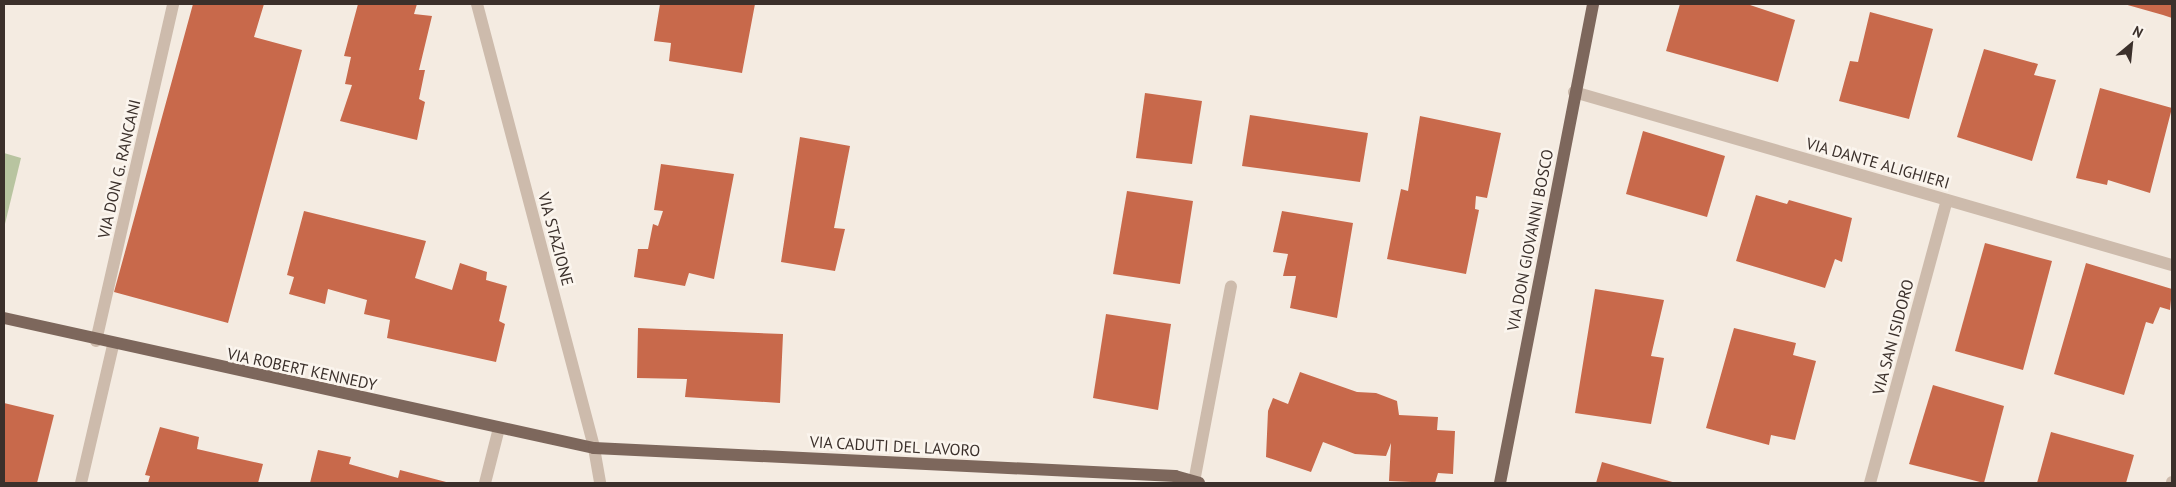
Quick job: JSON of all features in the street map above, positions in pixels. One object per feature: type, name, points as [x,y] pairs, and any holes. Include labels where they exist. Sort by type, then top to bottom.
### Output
[{"type":"main road","name":"VIA DON GIOVANNI BOSCO","points":[[1500,483],[1592,4]]},
{"type":"main road","name":"VIA ROBERT KENNEDY","points":[[4,318],[114,345],[594,448]]},
{"type":"main road","name":"VIA CADUTI DEL LAVORO","points":[[594,448],[1175,476],[1197,482]]},
{"type":"street","name":"VIA DON G. RANCANI","points":[[96,341],[173,4]]},
{"type":"street","name":"VIA STAZIONE","points":[[477,4],[594,448],[600,483]]},
{"type":"street","name":"VIA DANTE ALIGHIERI","points":[[1574,92],[2172,265]]},
{"type":"street","name":"VIA SAN ISIDORO","points":[[1870,483],[1947,200]]},
{"type":"street","name":"VIA CADUTI DEL LAVORO","points":[[1197,482],[1231,286]]},
{"type":"street","points":[[81,483],[114,345]]},
{"type":"street","points":[[485,483],[499,428]]},
{"type":"green space","points":[[4,153],[21,158],[4,228]]},
{"type":"building","points":[[193,4],[264,4],[254,37],[302,50],[228,323],[114,292]]},
{"type":"building","points":[[358,4],[417,4],[414,14],[432,16],[419,70],[425,70],[419,99],[425,102],[417,140],[340,121],[352,85],[345,84],[351,57],[344,56]]},
{"type":"building","points":[[660,4],[755,4],[742,73],[669,61],[671,43],[654,41]]},
{"type":"building","points":[[1680,4],[1747,4],[1795,20],[1778,82],[1666,51]]},
{"type":"building","points":[[2124,4],[2172,4],[2172,18],[2163,15]]},
{"type":"building","points":[[1870,12],[1933,29],[1909,119],[1839,101],[1850,61],[1858,62]]},
{"type":"building","points":[[1984,49],[2038,64],[2034,75],[2056,80],[2032,161],[1957,137]]},
{"type":"building","points":[[2100,88],[2172,108],[2150,193],[2108,180],[2107,185],[2076,178]]},
{"type":"building","points":[[1145,93],[1202,101],[1192,164],[1136,158]]},
{"type":"building","points":[[1250,115],[1368,133],[1360,182],[1242,166]]},
{"type":"building","points":[[1420,116],[1501,133],[1487,198],[1476,196],[1475,209],[1479,210],[1466,274],[1387,259],[1401,189],[1408,191]]},
{"type":"building","points":[[1643,131],[1725,156],[1707,217],[1626,194]]},
{"type":"building","points":[[800,137],[850,146],[834,228],[845,229],[835,271],[781,262]]},
{"type":"building","points":[[661,164],[734,174],[714,279],[689,273],[685,286],[634,277],[638,249],[648,249],[653,224],[658,226],[663,211],[654,210]]},
{"type":"building","points":[[1127,191],[1193,201],[1180,284],[1113,274]]},
{"type":"building","points":[[1756,195],[1787,204],[1789,200],[1852,218],[1842,262],[1835,259],[1825,288],[1736,261]]},
{"type":"building","points":[[304,211],[426,241],[415,278],[452,290],[460,263],[487,272],[486,280],[507,286],[499,321],[505,324],[496,362],[387,338],[390,320],[364,314],[367,300],[328,289],[325,304],[289,294],[294,277],[287,275]]},
{"type":"building","points":[[1282,211],[1353,223],[1337,318],[1290,308],[1296,276],[1283,276],[1288,254],[1273,252]]},
{"type":"building","points":[[1985,243],[2052,261],[2023,370],[1955,351]]},
{"type":"building","points":[[2086,263],[2172,289],[2170,310],[2160,307],[2153,324],[2146,322],[2124,395],[2054,374]]},
{"type":"building","points":[[1595,289],[1664,300],[1651,356],[1664,358],[1651,424],[1575,413]]},
{"type":"building","points":[[1106,314],[1171,324],[1158,410],[1093,398]]},
{"type":"building","points":[[638,328],[783,334],[780,403],[685,397],[687,379],[637,378]]},
{"type":"building","points":[[1734,328],[1796,343],[1793,355],[1816,361],[1795,440],[1771,435],[1769,445],[1706,428]]},
{"type":"building","points":[[1300,372],[1357,392],[1376,393],[1397,401],[1399,415],[1438,417],[1437,430],[1455,431],[1453,474],[1438,473],[1435,483],[1389,481],[1391,443],[1386,456],[1355,454],[1323,442],[1311,472],[1266,457],[1268,411],[1273,398],[1288,404]]},
{"type":"building","points":[[1933,385],[2004,406],[1984,483],[1909,464]]},
{"type":"building","points":[[4,403],[54,415],[37,483],[4,483]]},
{"type":"building","points":[[160,427],[199,437],[197,449],[263,464],[258,483],[148,483],[150,476],[145,475]]},
{"type":"building","points":[[2051,432],[2134,455],[2126,483],[2037,483]]},
{"type":"building","points":[[318,450],[351,457],[349,464],[398,478],[400,470],[450,483],[310,483]]},
{"type":"building","points":[[1602,462],[1676,483],[1596,483]]}]
